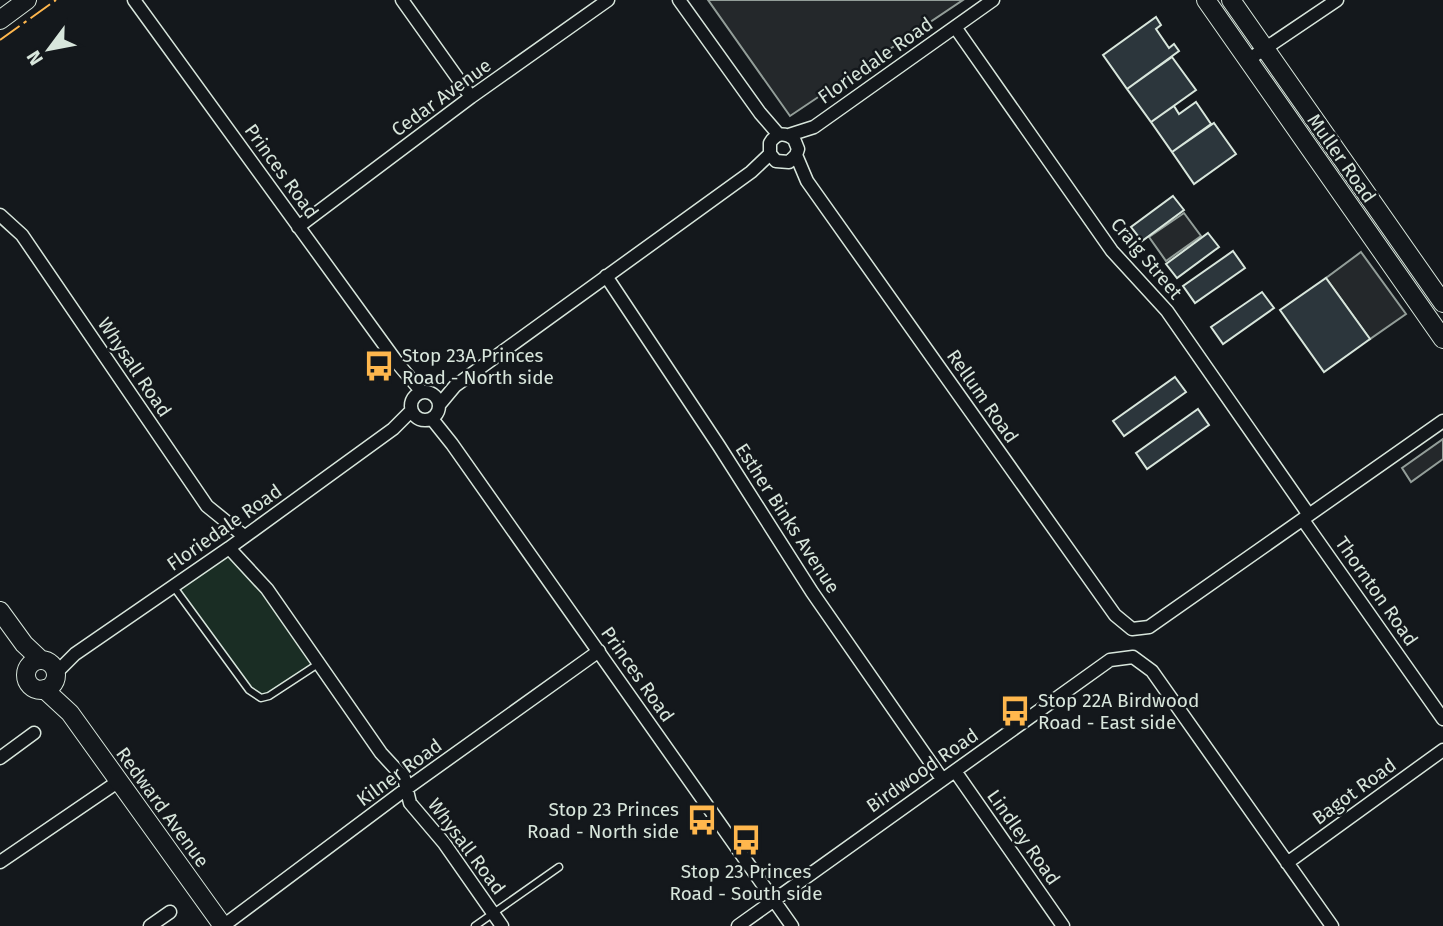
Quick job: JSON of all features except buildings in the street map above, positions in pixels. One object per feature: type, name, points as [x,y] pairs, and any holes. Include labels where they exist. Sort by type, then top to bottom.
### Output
[{"type":"main road","points":[[0,20],[27,0]]},
{"type":"main road","name":"Muller Road","points":[[1206,0],[1443,339]]},
{"type":"main road","name":"Muller Road","points":[[1231,0],[1443,303]]},
{"type":"main road","name":"Redward Avenue","points":[[0,611],[46,672],[70,713],[223,926]]},
{"type":"street","name":"Princes Road","points":[[134,0],[399,365],[792,926]]},
{"type":"street","points":[[402,0],[471,97]]},
{"type":"street","name":"Cedar Avenue","points":[[298,227],[471,97],[608,0]]},
{"type":"street","points":[[679,0],[760,113],[778,148],[797,152]]},
{"type":"street","name":"Floriedale Road","points":[[46,672],[229,548],[751,172],[778,148],[814,127],[993,0]]},
{"type":"street","points":[[1248,60],[1337,0]]},
{"type":"street","name":"Craig Street","points":[[955,27],[1112,251],[1167,310],[1306,517]]},
{"type":"street","name":"Floriedale Road","points":[[797,152],[814,127]]},
{"type":"street","name":"Rellum Road","points":[[807,181],[797,152],[797,143],[778,148],[807,181],[1115,615],[1132,629],[1149,627],[1306,517]]},
{"type":"street","name":"Whysall Road","points":[[0,215],[22,235],[207,506],[244,536]]},
{"type":"street","name":"Esther Binks Avenue","points":[[606,276],[812,592],[942,779]]},
{"type":"street","points":[[1306,517],[1443,421]]},
{"type":"street","name":"Thornton Road","points":[[1306,517],[1443,719]]},
{"type":"street","name":"Whysall Road","points":[[229,548],[267,589],[381,753],[404,778],[410,803],[444,843],[502,926]]},
{"type":"street","name":"Kilner Road","points":[[223,926],[406,789],[599,652]]},
{"type":"street","name":"Birdwood Road","points":[[738,926],[1110,660],[1133,657],[1152,671],[1287,863]]},
{"type":"street","points":[[0,758],[34,733]]},
{"type":"street","name":"Bagot Road","points":[[1287,863],[1443,750]]},
{"type":"street","name":"Lindley Road","points":[[955,771],[1063,926]]},
{"type":"street","points":[[0,862],[119,781]]},
{"type":"street","points":[[1287,863],[1332,926]]},
{"type":"street","points":[[150,926],[170,912]]},
{"type":"lane","points":[[173,586],[249,690],[261,698],[269,696],[318,664]]},
{"type":"lane","name":"Whysall Road","points":[[475,926],[559,867]]},
{"type":"green space","points":[[229,548],[318,664],[261,698],[249,690],[173,586]]},
{"type":"shaded area","points":[[708,0],[963,0],[790,116]]},
{"type":"shaded area","points":[[1184,213],[1201,236],[1166,261],[1149,237]]},
{"type":"shaded area","points":[[1361,252],[1406,314],[1370,339],[1326,278]]},
{"type":"shaded area","points":[[1443,439],[1443,459],[1411,482],[1402,468]]},
{"type":"power","points":[[0,40],[56,0]]},
{"type":"place","name":"Stop 23A Princes Road - North side","points":[[379,366]]},
{"type":"place","name":"Stop 22A Birdwood Road - East side","points":[[1015,711]]},
{"type":"place","name":"Stop 23 Princes Road - North side","points":[[702,820]]},
{"type":"place","name":"Stop 23 Princes Road - South side","points":[[746,840]]}]
